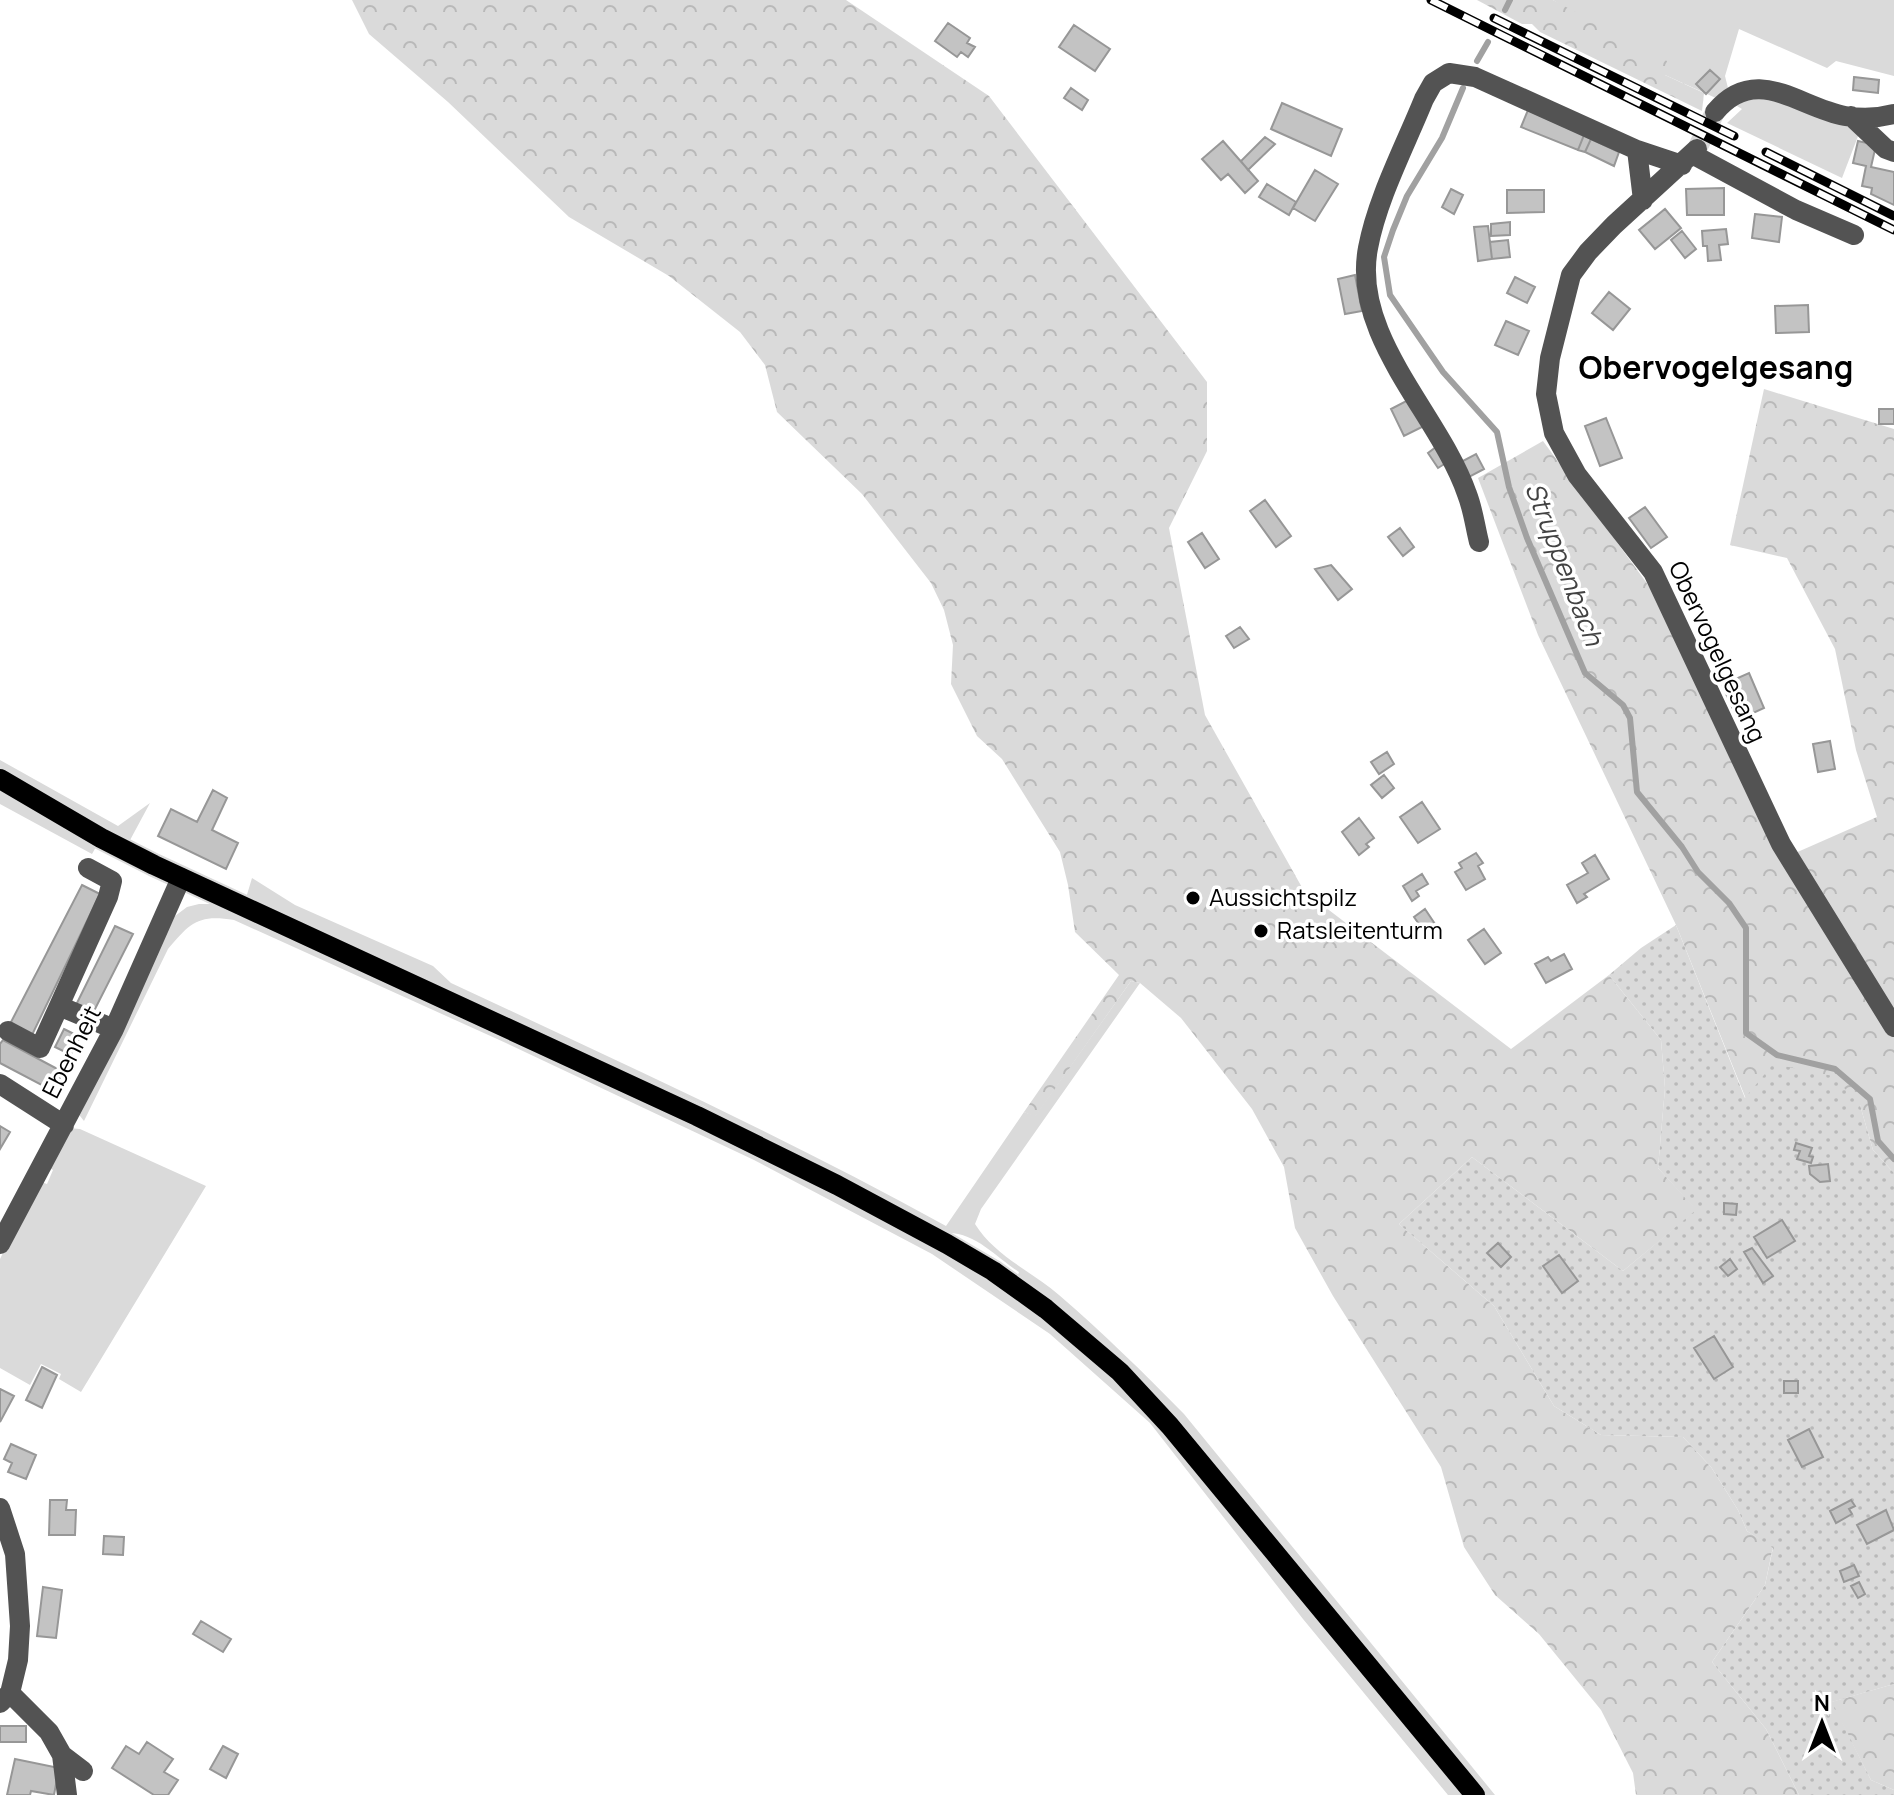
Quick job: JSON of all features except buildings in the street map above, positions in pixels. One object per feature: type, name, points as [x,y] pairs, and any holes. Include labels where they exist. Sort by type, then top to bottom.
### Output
[{"type":"main road","points":[[0,779],[101,838],[181,878],[697,1116],[837,1185],[993,1271],[1046,1309],[1120,1372],[1170,1426],[1475,1795]]},
{"type":"street","points":[[1479,542],[1467,493],[1388,347],[1372,312],[1366,285],[1368,249],[1379,212],[1433,83],[1449,73],[1475,77],[1637,150],[1690,156],[1796,210],[1854,235]]},
{"type":"street","points":[[1715,112],[1726,98],[1747,90],[1765,88],[1851,116],[1878,118],[1894,114]]},
{"type":"street","points":[[1851,116],[1886,149],[1894,152]]},
{"type":"street","points":[[1637,150],[1643,200]]},
{"type":"street","name":"Obervogelgesang","points":[[1690,156],[1588,252],[1571,275],[1547,382],[1546,394],[1554,433],[1577,475],[1653,572],[1781,844],[1894,1027]]},
{"type":"street","points":[[8,1031],[40,1048],[108,897],[112,881],[88,868]]},
{"type":"street","name":"Ebenheit","points":[[0,1244],[114,1029],[181,878]]},
{"type":"street","points":[[59,1006],[114,1029]]},
{"type":"street","points":[[0,1084],[64,1125]]},
{"type":"street","points":[[0,1508],[15,1554],[18,1588],[18,1660],[5,1698],[49,1732],[62,1755],[67,1795]]},
{"type":"street","points":[[62,1755],[83,1771]]},
{"type":"green space","points":[[352,0],[846,0],[989,96],[1207,382],[1207,451],[1169,528],[1205,715],[1304,891],[1511,1049],[1609,975],[1661,1040],[1665,1088],[1658,1168],[1697,1210],[1623,1271],[1472,1157],[1399,1224],[1494,1306],[1554,1406],[1601,1435],[1683,1437],[1711,1467],[1738,1510],[1747,1531],[1773,1547],[1765,1585],[1712,1662],[1766,1729],[1799,1795],[1636,1795],[1633,1773],[1601,1710],[1539,1634],[1495,1595],[1464,1547],[1441,1467],[1333,1296],[1295,1228],[1284,1167],[1252,1109],[1181,1018],[1140,983],[1131,981],[1035,1117],[1024,1112],[1119,975],[1075,932],[1060,852],[1002,759],[977,736],[951,684],[953,645],[944,610],[931,583],[862,494],[777,412],[765,365],[740,332],[669,276],[569,217],[448,102],[369,34]]},
{"type":"green space","points":[[1477,0],[1553,0],[1667,61],[1665,75],[1704,93],[1702,111],[1540,32],[1532,24],[1522,24]]},
{"type":"green space","points":[[1553,0],[1894,0],[1894,76],[1836,61],[1827,68],[1739,29],[1725,76],[1728,88],[1718,99],[1665,75]]},
{"type":"green space","points":[[1772,97],[1860,131],[1842,178],[1727,123],[1742,109],[1737,106],[1746,99]]},
{"type":"green space","points":[[1764,389],[1894,429],[1894,1014],[1793,854],[1877,817],[1856,750],[1835,649],[1787,558],[1730,545]]},
{"type":"green space","points":[[1543,441],[1654,593],[1877,1011],[1894,1037],[1894,1173],[1873,1150],[1860,1105],[1746,1099],[1676,925],[1538,635],[1478,478]]},
{"type":"green space","points":[[0,760],[118,826],[150,803],[129,842],[0,768]]},
{"type":"green space","points":[[0,789],[96,847],[92,854],[0,804]]},
{"type":"green space","points":[[252,878],[295,905],[433,966],[451,983],[763,1131],[946,1226],[1024,1112],[1035,1116],[1131,981],[1140,983],[981,1209],[975,1224],[1003,1254],[1048,1286],[1091,1324],[1184,1414],[1495,1795],[1486,1795],[1218,1468],[1156,1398],[1091,1333],[1018,1275],[1019,1272],[976,1241],[947,1233],[704,1106],[246,898]]},
{"type":"green space","points":[[213,904],[691,1123],[832,1192],[988,1280],[1042,1318],[1115,1380],[1154,1422],[1461,1795],[1448,1795],[1303,1619],[1150,1423],[1050,1334],[932,1254],[754,1160],[506,1043],[234,920],[222,918],[196,922],[168,949],[84,1121],[76,1111],[175,916],[187,907]]},
{"type":"green space","points":[[1676,925],[1745,1098],[1773,1064],[1833,1076],[1860,1105],[1873,1150],[1894,1173],[1894,1684],[1832,1702],[1871,1780],[1894,1790],[1894,1795],[1799,1795],[1766,1729],[1712,1662],[1765,1585],[1773,1548],[1747,1531],[1738,1510],[1711,1467],[1683,1437],[1601,1435],[1554,1406],[1494,1306],[1399,1224],[1472,1157],[1623,1271],[1696,1210],[1658,1168],[1665,1088],[1661,1040],[1609,975],[1641,948]]},
{"type":"green space","points":[[68,1128],[80,1129],[206,1186],[81,1392],[59,1379],[61,1374],[41,1364],[30,1385],[0,1368],[0,1259],[38,1181],[47,1184],[53,1170],[46,1166]]},
{"type":"green space","points":[[1894,1684],[1894,1790],[1871,1780],[1831,1702]]},
{"type":"waterway","name":"Struppenbach","points":[[1505,10],[1510,0]]},
{"type":"waterway","name":"Struppenbach","points":[[1477,61],[1488,42]]},
{"type":"waterway","name":"Struppenbach","points":[[1463,88],[1442,138],[1407,196],[1393,230],[1384,257],[1390,295],[1443,372],[1497,432],[1509,487],[1527,538],[1585,673],[1623,705],[1630,718],[1637,792],[1682,847],[1698,872],[1729,903],[1746,928],[1746,1033],[1777,1055],[1835,1069],[1870,1099],[1878,1141],[1894,1159]]},
{"type":"tunnel","points":[[1697,149],[1715,112]]},
{"type":"railway","points":[[1431,0],[1894,230]]},
{"type":"railway","points":[[1494,18],[1734,136]]},
{"type":"railway","points":[[1766,152],[1894,216]]},
{"type":"place","name":"Aussichtspilz","points":[[1193,898]]},
{"type":"place","name":"Ratsleitenturm","points":[[1261,931]]},
{"type":"district","name":"Obervogelgesang","points":[[1716,368]]}]
